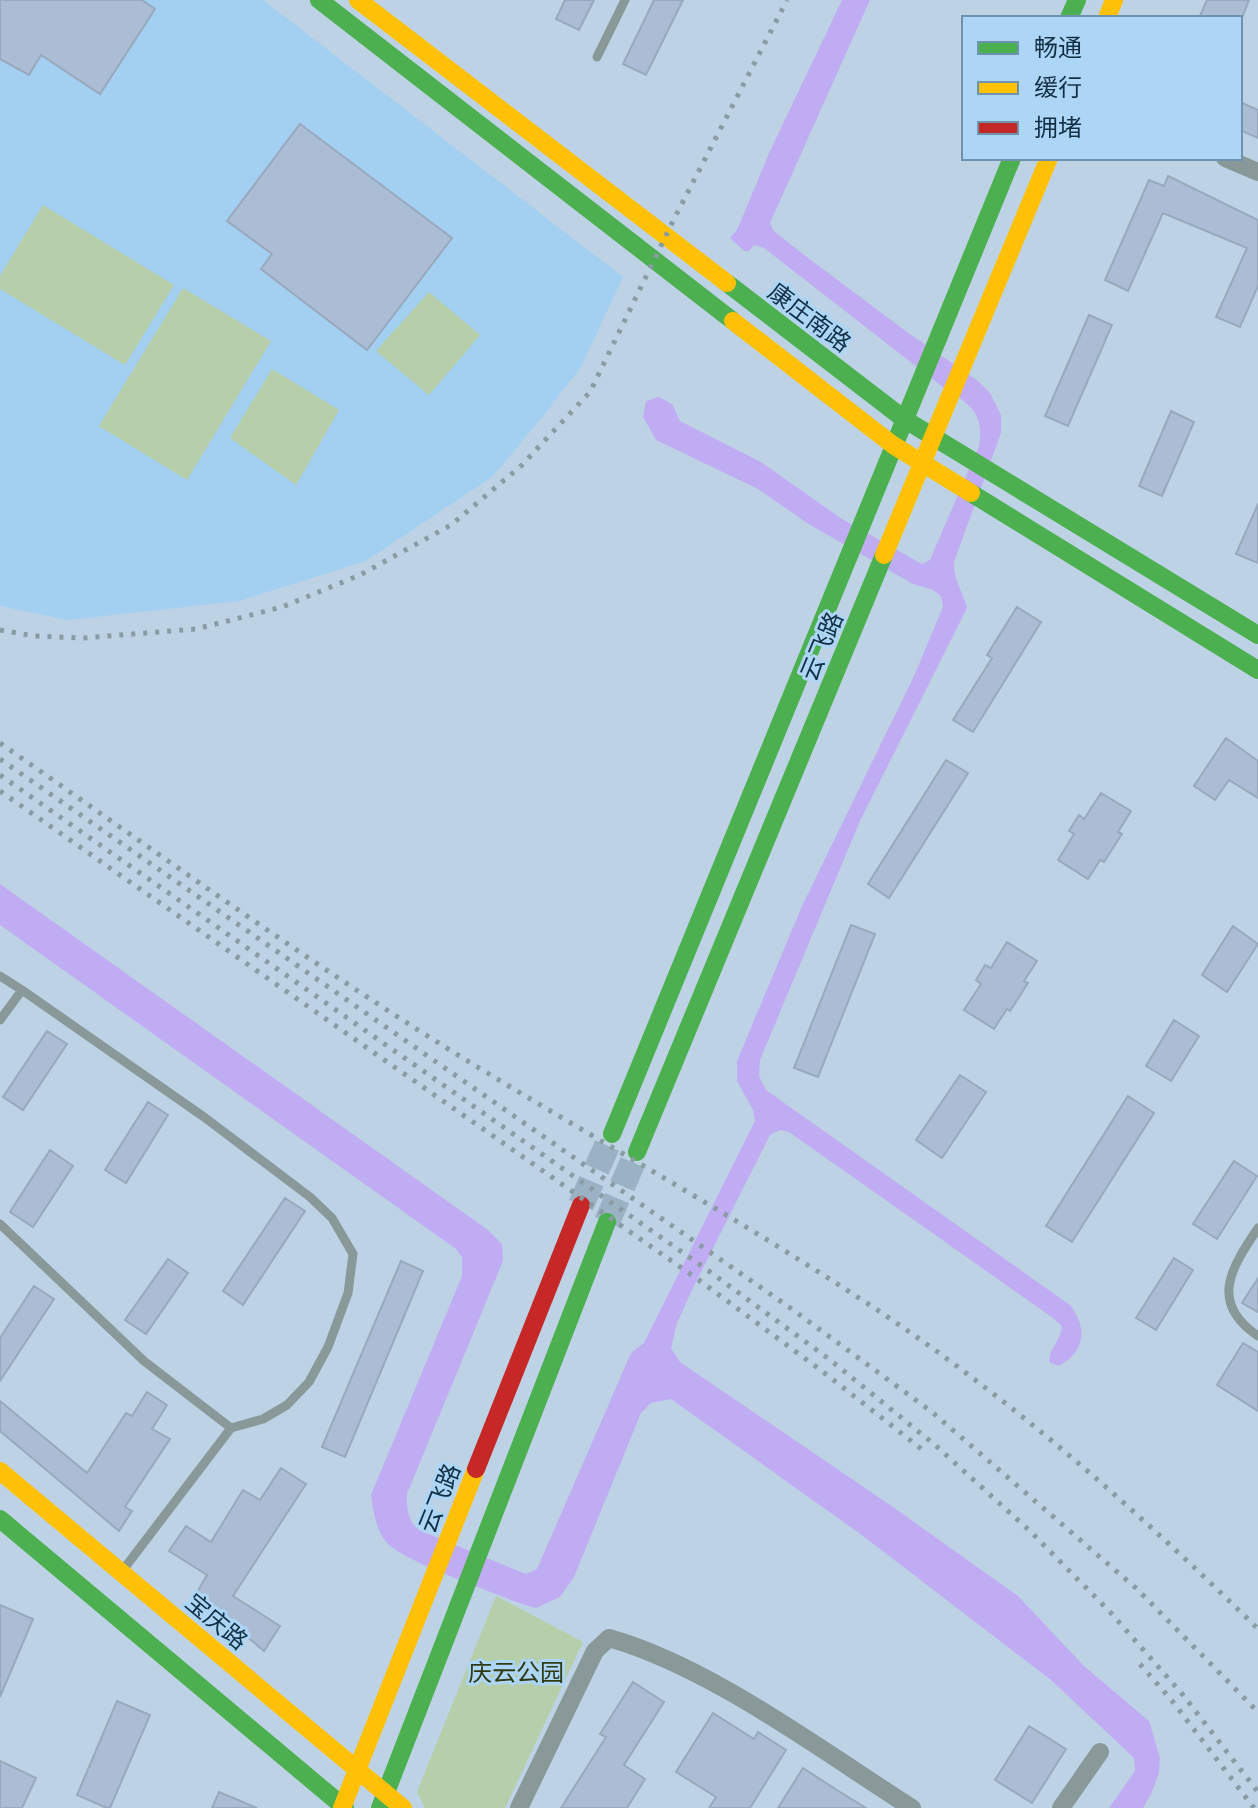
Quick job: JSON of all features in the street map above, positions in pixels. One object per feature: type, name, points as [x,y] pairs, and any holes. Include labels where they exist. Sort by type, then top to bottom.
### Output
[{"type":"main road","name":"康庄南路","points":[[319,0],[893,445],[1258,670]]},
{"type":"main road","name":"康庄南路","points":[[358,0],[904,419],[1254,633]]},
{"type":"main road","name":"云飞路","points":[[612,1134],[1011,160]]},
{"type":"main road","name":"云飞路","points":[[637,1152],[1048,160]]},
{"type":"main road","name":"云飞路","points":[[343,1807],[581,1205]]},
{"type":"main road","points":[[383,1801],[607,1222]]},
{"type":"main road","name":"宝庆路","points":[[0,1471],[357,1770],[383,1801],[403,1808]]},
{"type":"main road","points":[[4,1524],[343,1807]]},
{"type":"street","points":[[1230,160],[1258,172]]},
{"type":"street","points":[[1254,633],[1258,611]]},
{"type":"street","points":[[519,1808],[595,1651],[609,1638],[679,1665],[744,1701],[912,1808]]},
{"type":"street","points":[[1061,1808],[1100,1752]]},
{"type":"lane","points":[[597,57],[625,0]]},
{"type":"lane","points":[[0,976],[204,1117],[310,1197],[332,1218],[353,1254],[348,1293],[328,1347],[309,1382],[287,1405],[263,1419],[231,1428],[121,1572]]},
{"type":"lane","points":[[0,1020],[22,990]]},
{"type":"lane","points":[[0,1224],[144,1361],[231,1428]]},
{"type":"lane","points":[[1258,1228],[1233,1266],[1228,1292],[1242,1325],[1258,1336]]},
{"type":"shaded area","points":[[0,0],[263,0],[623,277],[581,367],[492,477],[366,561],[239,601],[68,620],[0,606]]},
{"type":"shaded area","points":[[842,0],[870,0],[770,223],[774,231],[799,251],[978,381],[990,393],[1001,415],[1001,433],[954,562],[967,608],[860,821],[760,1060],[759,1076],[766,1090],[1070,1305],[1080,1322],[1081,1339],[1079,1347],[1068,1360],[1059,1366],[1049,1362],[1062,1326],[1053,1318],[789,1132],[780,1130],[770,1135],[692,1290],[677,1323],[671,1348],[680,1362],[1018,1596],[1084,1666],[1149,1721],[1160,1758],[1159,1773],[1143,1808],[1109,1808],[1135,1771],[1134,1758],[1051,1680],[863,1536],[671,1399],[651,1403],[641,1413],[574,1577],[560,1597],[536,1608],[449,1576],[397,1551],[380,1533],[371,1495],[462,1276],[462,1257],[456,1249],[0,925],[0,884],[488,1230],[502,1244],[503,1261],[407,1494],[408,1509],[412,1523],[419,1530],[526,1574],[537,1569],[631,1353],[644,1343],[755,1121],[753,1110],[737,1081],[737,1061],[802,906],[914,676],[943,607],[941,596],[933,590],[913,584],[807,523],[758,489],[656,440],[643,417],[646,401],[659,397],[672,404],[680,421],[761,462],[842,519],[922,564],[930,560],[979,446],[980,425],[968,404],[764,248],[754,245],[749,251],[744,251],[730,238],[737,230],[770,151]]},
{"type":"green space","points":[[43,205],[174,285],[125,365],[0,289],[0,276]]},
{"type":"green space","points":[[183,288],[271,341],[187,480],[99,426]]},
{"type":"green space","points":[[429,292],[480,335],[429,395],[376,351]]},
{"type":"green space","points":[[272,369],[339,410],[296,485],[230,438]]},
{"type":"green space","name":"庆云公园","points":[[496,1596],[583,1642],[505,1808],[425,1808],[417,1792]]},
{"type":"building","points":[[0,0],[142,0],[155,9],[100,94],[41,55],[29,75],[0,59]]},
{"type":"building","points":[[565,0],[594,0],[579,30],[556,19]]},
{"type":"building","points":[[654,0],[683,0],[646,75],[623,64]]},
{"type":"building","points":[[1207,0],[1249,0],[1242,18],[1200,16]]},
{"type":"building","points":[[1242,103],[1258,110],[1258,138],[1242,131]]},
{"type":"building","points":[[300,124],[452,238],[367,350],[261,269],[272,254],[227,221]]},
{"type":"building","points":[[1168,176],[1258,220],[1258,286],[1240,327],[1216,317],[1247,248],[1163,213],[1128,291],[1105,280],[1149,180],[1164,186]]},
{"type":"building","points":[[1089,315],[1112,325],[1068,426],[1045,416]]},
{"type":"building","points":[[1171,411],[1194,422],[1162,496],[1139,486]]},
{"type":"building","points":[[1258,504],[1258,563],[1236,554]]},
{"type":"building","points":[[1017,607],[1041,622],[973,732],[953,720],[992,658],[987,655]]},
{"type":"building","points":[[1226,738],[1258,761],[1258,798],[1229,780],[1215,800],[1194,786]]},
{"type":"building","points":[[946,760],[968,773],[889,898],[868,884]]},
{"type":"building","points":[[1101,793],[1131,811],[1118,832],[1122,834],[1104,862],[1100,860],[1088,879],[1058,860],[1074,834],[1069,831],[1079,815],[1084,819]]},
{"type":"building","points":[[851,925],[875,934],[818,1077],[794,1068]]},
{"type":"building","points":[[1233,926],[1258,944],[1227,992],[1202,975]]},
{"type":"building","points":[[1007,942],[1037,961],[1024,981],[1028,983],[994,1029],[964,1010],[981,984],[976,980],[985,965],[991,968]]},
{"type":"building","points":[[1174,1020],[1199,1036],[1171,1081],[1146,1066]]},
{"type":"building","points":[[47,1031],[67,1044],[23,1110],[3,1097]]},
{"type":"building","points":[[960,1075],[986,1092],[942,1158],[916,1140]]},
{"type":"building","points":[[1128,1096],[1154,1113],[1072,1242],[1046,1226]]},
{"type":"building","points":[[148,1102],[168,1115],[126,1183],[105,1170]]},
{"type":"building","points":[[50,1150],[73,1166],[33,1227],[10,1212]]},
{"type":"building","points":[[1234,1161],[1257,1176],[1217,1239],[1193,1224]]},
{"type":"building","points":[[285,1198],[305,1211],[243,1305],[223,1291]]},
{"type":"building","points":[[1174,1258],[1193,1270],[1156,1330],[1136,1318]]},
{"type":"building","points":[[168,1259],[188,1273],[146,1334],[125,1320]]},
{"type":"building","points":[[401,1261],[423,1271],[345,1457],[322,1447]]},
{"type":"building","points":[[1258,1278],[1258,1312],[1242,1303]]},
{"type":"building","points":[[34,1286],[54,1299],[0,1381],[0,1338]]},
{"type":"building","points":[[1243,1343],[1258,1352],[1258,1411],[1217,1385]]},
{"type":"building","points":[[147,1392],[167,1405],[152,1429],[170,1439],[125,1507],[132,1511],[119,1531],[0,1431],[0,1401],[87,1473],[126,1413],[132,1416]]},
{"type":"building","points":[[281,1468],[306,1484],[233,1596],[280,1626],[264,1651],[196,1594],[207,1575],[169,1551],[186,1526],[211,1542],[243,1490],[260,1500]]},
{"type":"building","points":[[0,1605],[33,1619],[0,1697]]},
{"type":"building","points":[[633,1682],[664,1702],[624,1765],[645,1779],[627,1808],[561,1808],[606,1737],[600,1734]]},
{"type":"building","points":[[117,1701],[150,1715],[110,1808],[107,1808],[77,1795]]},
{"type":"building","points":[[713,1713],[754,1739],[758,1732],[786,1750],[750,1808],[709,1808],[716,1797],[676,1772]]},
{"type":"building","points":[[1029,1726],[1066,1749],[1032,1803],[995,1780]]},
{"type":"building","points":[[0,1761],[36,1778],[22,1808],[0,1808]]},
{"type":"building","points":[[803,1768],[840,1792],[866,1808],[778,1808]]},
{"type":"building","points":[[219,1792],[257,1808],[212,1808]]},
{"type":"tunnel","points":[[581,1205],[612,1134]]},
{"type":"tunnel","points":[[607,1222],[637,1152]]},
{"type":"railway","points":[[0,630],[34,636],[83,638],[196,629],[282,607],[360,575],[451,525],[521,466],[590,392],[674,219],[787,0]]},
{"type":"railway","points":[[0,743],[362,994],[749,1229],[913,1334],[1067,1453],[1164,1539],[1258,1629]]},
{"type":"railway","points":[[0,759],[789,1307],[932,1412],[1137,1589],[1258,1712]]},
{"type":"railway","points":[[0,775],[702,1266],[829,1359],[935,1445],[1030,1531],[1111,1613],[1183,1695],[1258,1792]]},
{"type":"railway","points":[[0,791],[696,1278],[924,1451]]},
{"type":"railway","points":[[1140,1664],[1254,1808]]},
{"type":"traffic: fast","points":[[319,0],[733,321]]},
{"type":"traffic: fast","points":[[1070,16],[1077,0]]},
{"type":"traffic: fast","points":[[612,1134],[1011,160]]},
{"type":"traffic: fast","points":[[727,283],[904,419],[1258,635]]},
{"type":"traffic: fast","points":[[971,493],[1258,670]]},
{"type":"traffic: fast","points":[[637,1152],[884,555]]},
{"type":"traffic: fast","points":[[380,1808],[607,1222]]},
{"type":"traffic: fast","points":[[0,1519],[345,1808]]},
{"type":"traffic: slow","points":[[358,0],[727,283]]},
{"type":"traffic: slow","points":[[1108,16],[1114,0]]},
{"type":"traffic: slow","points":[[884,555],[1048,160]]},
{"type":"traffic: slow","points":[[733,321],[893,445],[971,493]]},
{"type":"traffic: slow","points":[[342,1808],[476,1469]]},
{"type":"traffic: slow","points":[[0,1471],[403,1808]]},
{"type":"traffic: jam","points":[[476,1469],[581,1205]]}]
